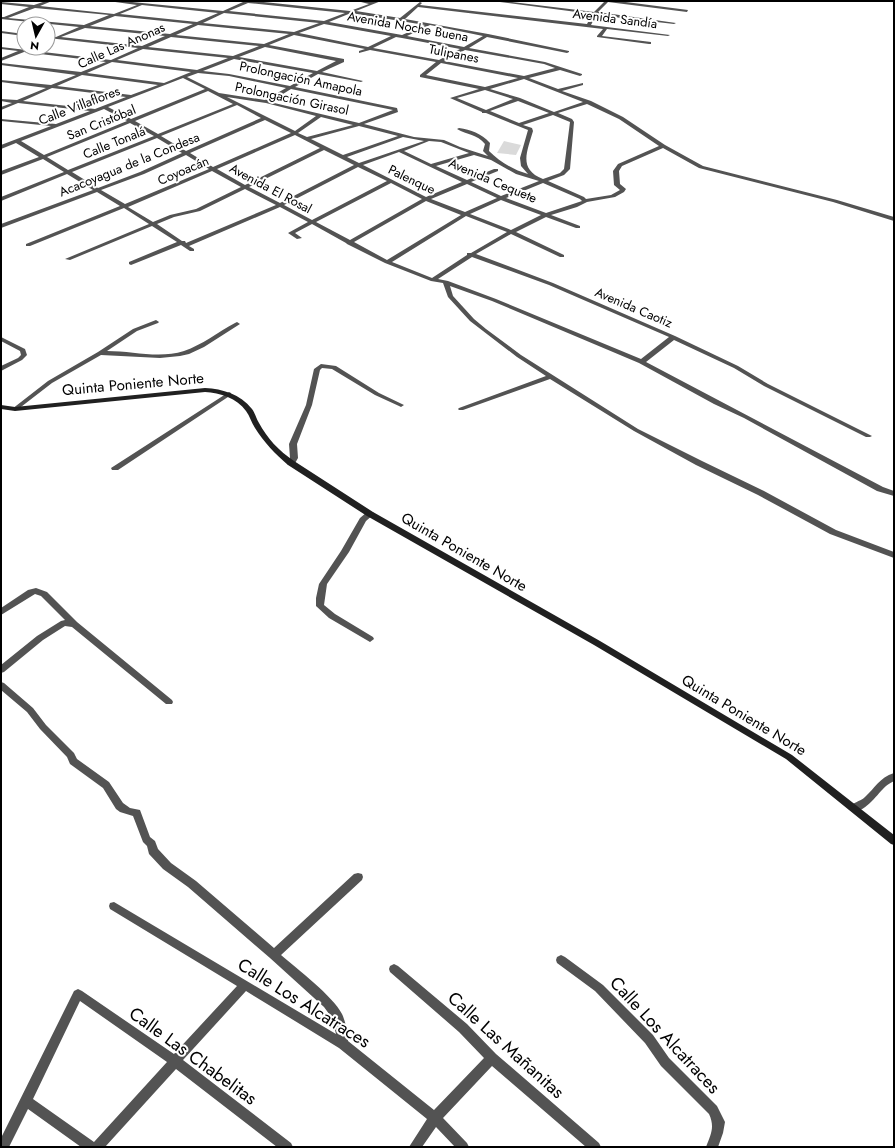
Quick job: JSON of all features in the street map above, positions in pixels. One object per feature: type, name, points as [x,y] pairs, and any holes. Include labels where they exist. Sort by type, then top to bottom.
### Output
[{"type":"street","points":[[2,18],[50,1]]},
{"type":"street","name":"Avenida Noche Buena","points":[[110,1],[323,22],[394,36],[466,47],[545,63],[580,75]]},
{"type":"street","points":[[56,38],[150,1]]},
{"type":"street","points":[[241,1],[351,12],[430,24],[567,52]]},
{"type":"street","name":"Calle Las Anonas","points":[[1,109],[49,86],[84,73],[249,1]]},
{"type":"street","points":[[359,1],[376,2]]},
{"type":"street","points":[[401,20],[422,1]]},
{"type":"street","points":[[494,1],[513,2],[674,23]]},
{"type":"street","points":[[588,26],[595,13],[608,1],[687,11]]},
{"type":"street","name":"Calle Villaflores","points":[[1,147],[376,2]]},
{"type":"street","points":[[509,7],[513,2]]},
{"type":"street","name":"Tulipanes","points":[[1,3],[295,34],[525,78],[560,90],[604,109],[621,118],[663,146],[701,167],[835,201],[894,219]]},
{"type":"street","name":"Avenida Sandía","points":[[417,6],[605,29],[668,35]]},
{"type":"street","points":[[502,16],[505,12]]},
{"type":"street","points":[[2,18],[264,45],[344,59],[266,102]]},
{"type":"street","points":[[402,37],[430,24]]},
{"type":"street","points":[[605,29],[599,36],[649,43]]},
{"type":"street","points":[[1,32],[16,34]]},
{"type":"street","points":[[387,262],[466,214],[501,198],[562,174],[567,169],[572,122],[518,99],[486,89],[422,76],[441,61],[488,35]]},
{"type":"street","points":[[361,52],[394,36]]},
{"type":"street","points":[[56,38],[233,57],[361,81]]},
{"type":"street","name":"Prolongación Amapola","points":[[1,48],[16,50]]},
{"type":"street","points":[[1,60],[16,54]]},
{"type":"street","name":"Prolongación Amapola","points":[[56,54],[229,75],[396,109],[396,112],[361,124]]},
{"type":"street","points":[[1,64],[165,84]]},
{"type":"street","points":[[534,177],[524,166],[523,158],[531,131],[530,129],[452,98],[560,68]]},
{"type":"street","name":"Palenque","points":[[184,77],[426,198],[511,232],[562,256]]},
{"type":"street","points":[[1,81],[132,96]]},
{"type":"street","points":[[560,90],[581,84]]},
{"type":"street","name":"San Cristóbal","points":[[1,173],[131,122],[209,89]]},
{"type":"street","name":"Prolongación Girasol","points":[[218,94],[266,102],[422,140],[442,141],[494,159]]},
{"type":"street","points":[[484,112],[518,99]]},
{"type":"street","points":[[1,100],[95,111]]},
{"type":"street","points":[[520,124],[589,102]]},
{"type":"street","name":"Calle Tonalá","points":[[1,199],[236,104]]},
{"type":"street","name":"Avenida El Rosal","points":[[104,107],[158,136],[212,170],[387,262],[433,280],[446,282],[559,325],[641,362],[880,489],[894,494]]},
{"type":"street","name":"Coyoacán","points":[[28,246],[212,170],[295,133],[320,115]]},
{"type":"street","name":"Acacoyagua de la Condesa","points":[[1,226],[142,173],[264,118]]},
{"type":"street","points":[[1,120],[58,125]]},
{"type":"street","points":[[307,139],[361,124]]},
{"type":"street","points":[[459,129],[475,133],[484,138],[488,144],[486,151]]},
{"type":"street","points":[[342,157],[404,135]]},
{"type":"street","points":[[131,263],[184,244],[280,205],[358,165],[432,140]]},
{"type":"street","points":[[17,141],[67,173],[153,224],[192,250]]},
{"type":"street","points":[[433,280],[469,254],[546,214],[583,200],[613,196],[622,191],[622,189],[617,185],[616,171],[620,164],[663,146]]},
{"type":"street","points":[[68,259],[172,216],[198,210],[244,186],[324,148]]},
{"type":"street","name":"Avenida Cequete","points":[[400,151],[501,198],[578,227]]},
{"type":"street","points":[[486,151],[494,159],[518,173],[534,177],[583,200]]},
{"type":"street","points":[[432,165],[486,151]]},
{"type":"street","points":[[349,243],[426,198],[496,170]]},
{"type":"street","points":[[299,238],[291,233],[391,181]]},
{"type":"street","name":"Avenida Caotiz","points":[[469,254],[551,284],[673,336],[868,436]]},
{"type":"street","points":[[446,282],[450,296],[472,320],[519,356],[572,387],[636,430],[761,493],[833,532],[894,555]]},
{"type":"street","points":[[15,409],[50,382],[100,353],[135,330],[156,322]]},
{"type":"street","points":[[100,353],[126,353],[148,357],[182,354],[238,324]]},
{"type":"street","points":[[641,362],[673,336]]},
{"type":"street","points":[[1,339],[23,350],[24,355],[20,359],[1,369]]},
{"type":"street","points":[[291,463],[294,458],[293,444],[309,405],[318,369],[321,366],[334,367],[377,394],[400,405]]},
{"type":"street","points":[[461,410],[551,376]]},
{"type":"street","name":"Quinta Poniente Norte","points":[[1,407],[15,409],[205,390],[229,394],[240,401],[249,410],[254,422],[280,456],[370,514],[598,643],[789,758],[894,841]]},
{"type":"street","points":[[115,468],[229,394]]},
{"type":"street","points":[[370,514],[363,520],[345,552],[323,584],[320,598],[320,606],[329,614],[356,627],[370,638]]},
{"type":"street","points":[[1,612],[13,602],[36,591],[44,594],[74,624],[169,702]]},
{"type":"street","points":[[1,670],[40,638],[64,623],[74,624]]},
{"type":"street","points":[[1,685],[30,710],[43,727],[71,755],[73,761],[107,787],[115,801],[124,811],[136,813],[146,839],[152,844],[153,851],[167,866],[192,884],[274,954],[328,1004],[337,1016],[343,1044]]},
{"type":"street","points":[[854,808],[867,800],[883,783],[894,777]]},
{"type":"street","points":[[274,954],[358,877]]},
{"type":"street","name":"Calle Los Alcatraces","points":[[114,906],[343,1044],[435,1118],[463,1147]]},
{"type":"street","name":"Calle Los Alcatraces","points":[[561,960],[599,988],[649,1038],[665,1062],[713,1110],[719,1122],[712,1147]]},
{"type":"street","name":"Calle Las Mañanitas","points":[[394,969],[463,1028],[492,1058],[594,1147]]},
{"type":"street","points":[[97,1147],[176,1062],[244,985]]},
{"type":"street","name":"Calle Las Chabelitas","points":[[25,1100],[78,994],[176,1062],[287,1147]]},
{"type":"street","points":[[415,1147],[435,1118],[492,1058]]},
{"type":"street","points":[[3,1147],[25,1100],[91,1147]]},
{"type":"shaded area","points":[[504,141],[521,145],[516,155],[497,153]]}]
